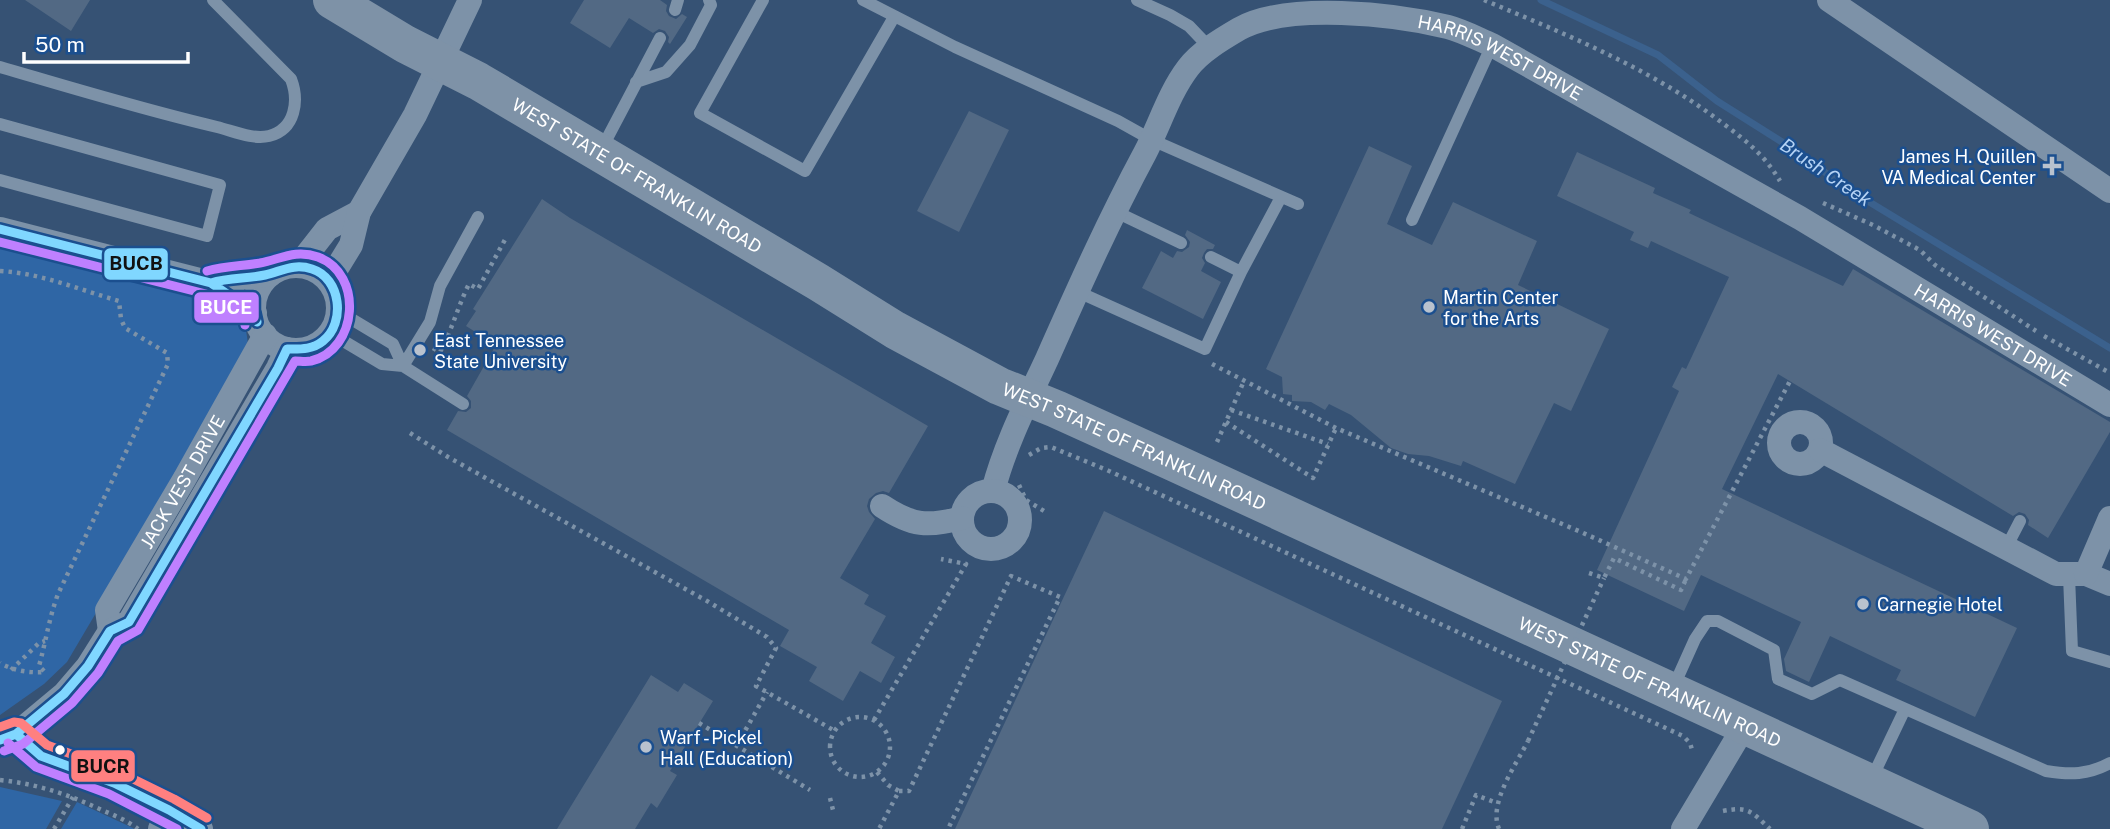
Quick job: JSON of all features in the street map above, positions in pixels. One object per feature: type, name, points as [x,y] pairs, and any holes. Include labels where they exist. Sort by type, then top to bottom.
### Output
[{"type":"highway","name":"WEST STATE OF FRANKLIN ROAD","points":[[332,0],[405,44],[478,81],[895,330],[999,386],[1238,492],[1970,829]]},
{"type":"street","points":[[329,281],[351,245],[359,212],[415,114],[470,0]]},
{"type":"street","points":[[1829,0],[2110,191]]},
{"type":"street","name":"HARRIS WEST DRIVE","points":[[993,491],[1011,437],[1076,291],[1152,140],[1172,94],[1190,65],[1210,48],[1242,28],[1269,18],[1304,14],[1350,14],[1405,19],[1450,28],[1492,45],[1800,218],[2110,405]]},
{"type":"street","points":[[298,266],[327,229],[359,212]]},
{"type":"street","points":[[0,229],[211,284],[239,300],[278,346],[287,349],[303,350],[325,339],[334,323],[339,305],[335,292],[329,281],[308,267],[282,268],[271,274],[256,294],[260,324]]},
{"type":"street","points":[[211,284],[228,277],[271,274]]},
{"type":"street","name":"JACK VEST DRIVE","points":[[110,631],[107,610],[185,478],[260,324]]},
{"type":"street","name":"JACK VEST DRIVE","points":[[8,737],[64,694],[88,666],[110,631],[129,621],[287,349]]},
{"type":"street","points":[[1820,450],[2056,574],[2078,575],[2110,584]]},
{"type":"street","points":[[993,491],[1002,494],[1016,507],[1019,526],[1016,535],[1001,548],[982,548],[967,537],[962,528],[962,518],[968,502],[976,496],[993,491]]},
{"type":"street","points":[[882,506],[894,514],[927,525],[962,518]]},
{"type":"street","points":[[2078,575],[2110,518]]},
{"type":"street","points":[[1683,829],[1745,725]]},
{"type":"street","points":[[8,737],[41,755],[114,783],[164,819],[201,829]]},
{"type":"lane","points":[[0,67],[254,136],[268,136],[278,132],[293,116],[296,93],[291,79],[213,0]]},
{"type":"lane","points":[[636,82],[666,72],[690,45],[711,5],[709,0]]},
{"type":"lane","points":[[763,0],[700,113],[805,171],[894,18]]},
{"type":"lane","points":[[863,0],[894,18],[1118,121],[1152,140],[1298,204]]},
{"type":"lane","points":[[1137,0],[1189,26],[1210,48]]},
{"type":"lane","points":[[599,153],[660,38]]},
{"type":"lane","points":[[1412,220],[1492,45]]},
{"type":"lane","points":[[0,124],[219,185],[207,236],[0,180]]},
{"type":"lane","points":[[1076,291],[1205,349],[1241,272],[1281,197]]},
{"type":"lane","points":[[1114,211],[1181,243]]},
{"type":"lane","points":[[403,366],[429,322],[440,286],[478,218]]},
{"type":"lane","points":[[1211,257],[1241,272]]},
{"type":"lane","points":[[334,323],[353,320],[393,344],[403,366]]},
{"type":"lane","points":[[334,323],[382,364],[403,366],[463,404]]},
{"type":"lane","points":[[2006,548],[2020,521]]},
{"type":"lane","points":[[2078,575],[2072,651],[2110,662]]},
{"type":"lane","points":[[1672,691],[1695,639],[1707,621],[1718,621],[1774,650],[1778,679],[1812,694],[1840,680],[2046,771],[2068,775],[2098,769],[2110,763]]},
{"type":"lane","points":[[1870,782],[1905,709]]},
{"type":"path","points":[[1484,0],[1593,47],[1695,102],[1753,146],[1769,162],[1782,184]]},
{"type":"path","points":[[1811,200],[1845,212],[1920,250],[1935,265],[2032,328],[2110,373]]},
{"type":"path","points":[[431,347],[440,352],[470,284],[478,289],[507,236]]},
{"type":"path","points":[[0,271],[20,271],[119,302],[125,328],[167,353],[168,364],[58,594],[49,620],[40,666],[45,672],[11,670],[0,663]]},
{"type":"path","points":[[1212,364],[1336,428],[1686,579]]},
{"type":"path","points":[[1217,442],[1244,381]]},
{"type":"path","points":[[1499,829],[1496,822],[1497,803],[1614,558],[1681,590],[1790,381]]},
{"type":"path","points":[[1231,410],[1328,444]]},
{"type":"path","points":[[1226,422],[1313,478],[1336,428]]},
{"type":"path","points":[[410,433],[767,637],[776,649],[756,686],[835,731]]},
{"type":"path","points":[[1023,464],[1029,454],[1051,447],[1094,465],[1683,736],[1690,743],[1693,753]]},
{"type":"path","points":[[1018,477],[1020,490],[1026,500],[1044,511]]},
{"type":"path","points":[[874,720],[966,564],[942,559]]},
{"type":"path","points":[[1589,573],[1604,578]]},
{"type":"path","points":[[877,772],[888,785],[899,791],[909,791],[1011,576],[1060,597],[948,829]]},
{"type":"path","points":[[11,670],[39,643],[46,641]]},
{"type":"path","points":[[737,745],[767,692]]},
{"type":"path","points":[[859,717],[874,720],[885,730],[889,739],[888,760],[877,772],[864,777],[845,773],[832,759],[830,749],[835,731],[850,719],[859,717]]},
{"type":"path","points":[[699,723],[810,790]]},
{"type":"path","points":[[0,780],[47,788],[73,797],[138,829]]},
{"type":"path","points":[[879,829],[899,791]]},
{"type":"path","points":[[1462,829],[1476,795],[1497,803]]},
{"type":"path","points":[[54,829],[73,797]]},
{"type":"path","points":[[830,798],[834,814]]},
{"type":"path","points":[[1723,811],[1751,811],[1770,829]]},
{"type":"shaded area","points":[[0,240],[218,300],[240,318],[248,345],[181,469],[67,662],[44,684],[0,715]]},
{"type":"shaded area","points":[[0,787],[62,801],[46,829],[0,829]]},
{"type":"shaded area","points":[[77,802],[133,828],[134,829],[61,829]]},
{"type":"building","points":[[25,0],[90,0],[71,31]]},
{"type":"building","points":[[584,0],[660,0],[667,5],[669,16],[676,19],[682,14],[687,17],[670,44],[665,31],[659,29],[653,33],[629,18],[610,48],[570,23]]},
{"type":"building","points":[[969,111],[1009,130],[959,232],[917,211]]},
{"type":"building","name":"Martin Center for the Arts","points":[[1369,146],[1412,166],[1387,224],[1432,245],[1453,202],[1537,241],[1518,285],[1609,329],[1571,411],[1554,403],[1515,484],[1463,461],[1461,466],[1391,448],[1351,415],[1329,404],[1325,410],[1311,402],[1292,401],[1292,395],[1283,394],[1282,377],[1266,369]]},
{"type":"building","points":[[1577,152],[1655,188],[1653,193],[1691,210],[1689,213],[1843,286],[1853,269],[2110,422],[2110,432],[2048,538],[2028,525],[2029,520],[2025,514],[2019,512],[2013,516],[1778,374],[1722,489],[2017,628],[1975,717],[1896,680],[1901,670],[1830,636],[1809,682],[1786,671],[1784,659],[1801,622],[1701,575],[1684,611],[1597,570],[1679,391],[1672,387],[1682,367],[1686,369],[1729,277],[1651,241],[1648,248],[1630,240],[1634,232],[1557,196]]},
{"type":"building","points":[[542,199],[570,218],[928,426],[889,493],[876,493],[869,499],[867,506],[875,519],[840,578],[869,595],[864,604],[886,616],[871,643],[895,657],[881,683],[860,671],[843,701],[809,681],[817,667],[780,646],[789,630],[447,430],[458,411],[466,412],[471,408],[471,401],[467,396],[496,345],[466,326],[476,311],[473,309]]},
{"type":"building","points":[[1187,230],[1215,245],[1204,253],[1202,258],[1205,263],[1201,271],[1221,282],[1203,319],[1142,288],[1161,251],[1173,258],[1177,251],[1182,252],[1189,247],[1190,242],[1185,235]]},
{"type":"building","points":[[1104,511],[1502,701],[1442,829],[955,829]]},
{"type":"building","name":"Warf - Pickel Hall (Education)","points":[[651,675],[678,692],[684,683],[713,701],[670,771],[677,775],[657,808],[651,803],[635,829],[557,829]]},
{"type":"waterway","name":"Brush Creek","points":[[1541,0],[1658,55],[1717,101],[1801,154],[1843,186],[2110,348]]},
{"type":"transit line","name":"BUCB","points":[[0,229],[211,283],[255,313],[257,322]]},
{"type":"transit line","name":"BUCE","points":[[0,242],[206,294],[238,315],[245,325]]},
{"type":"transit line","name":"BUCE","points":[[4,751],[23,744],[72,703],[98,673],[118,641],[138,630],[295,361],[311,361],[327,354],[346,328],[348,294],[343,279],[333,266],[318,257],[295,254],[260,263],[207,271]]},
{"type":"transit line","name":"BUCB","points":[[0,740],[16,734],[64,694],[88,666],[110,631],[129,622],[287,349],[319,344],[335,323],[337,302],[334,291],[322,274],[306,267],[211,283]]},
{"type":"transit line","name":"BUCR","points":[[0,727],[14,722],[21,723],[47,745],[119,772],[207,818]]},
{"type":"transit line","name":"BUCB","points":[[16,734],[41,756],[114,783],[201,829]]},
{"type":"transit line","name":"BUCE","points":[[8,743],[36,767],[109,794],[177,829]]},
{"type":"place","name":"James H. Quillen VA Medical Center","points":[[2052,166]]},
{"type":"place","name":"Martin Center for the Arts","points":[[1429,307]]},
{"type":"place","name":"East Tennessee State University","points":[[420,350]]},
{"type":"place","name":"Carnegie Hotel","points":[[1863,604]]},
{"type":"place","name":"Warf - Pickel Hall (Education)","points":[[646,747]]}]
